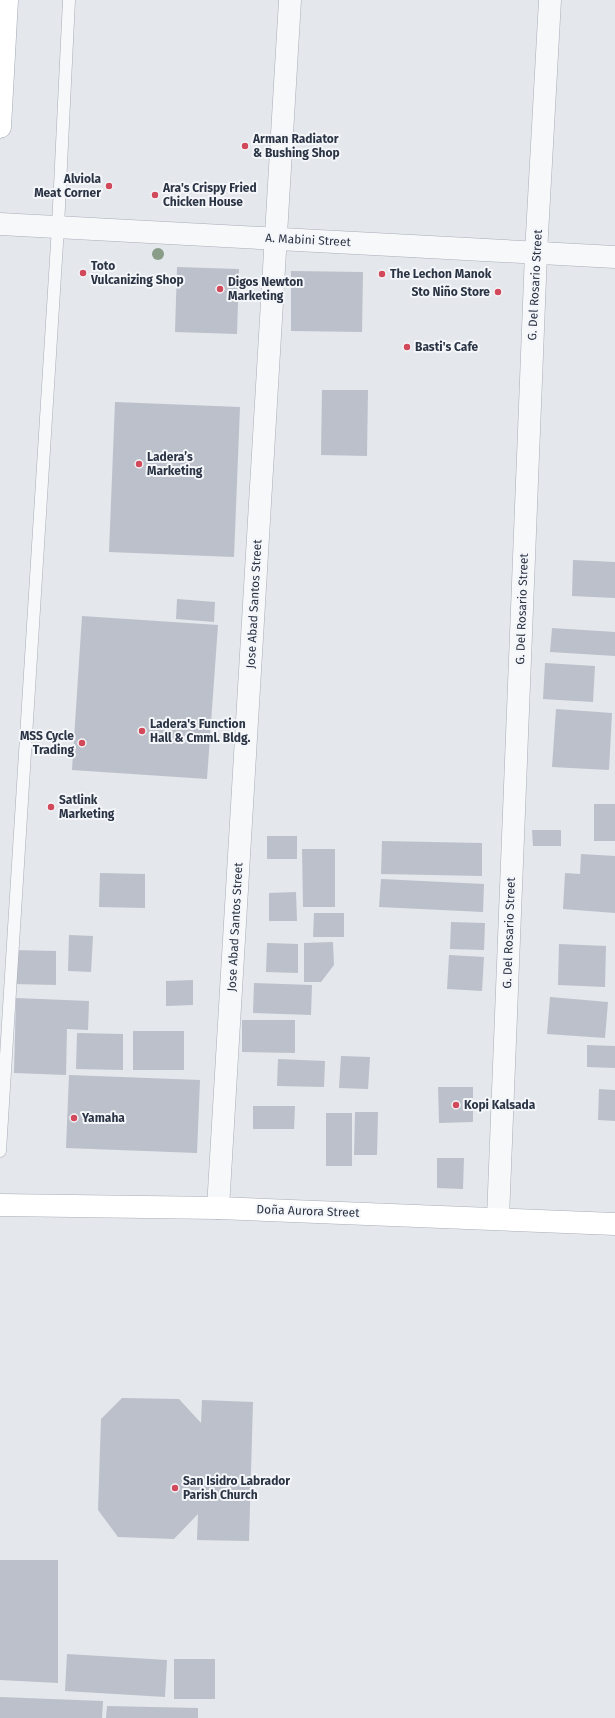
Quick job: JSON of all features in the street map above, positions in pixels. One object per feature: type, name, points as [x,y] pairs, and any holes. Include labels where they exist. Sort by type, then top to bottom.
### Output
[{"type":"main road","points":[[0,127],[7,0]]},
{"type":"main road","name":"Doña Aurora Street","points":[[0,1205],[218,1208],[498,1218],[615,1224]]},
{"type":"street","name":"Jose Abad Santos Street","points":[[218,1208],[290,0]]},
{"type":"street","name":"G. Del Rosario Street","points":[[498,1218],[536,253],[550,0]]},
{"type":"street","name":"A. Mabini Street","points":[[0,224],[615,257]]},
{"type":"lane","points":[[0,1151],[58,228],[69,0]]},
{"type":"building","points":[[177,267],[239,269],[237,334],[175,332]]},
{"type":"building","points":[[291,271],[363,272],[362,332],[291,331]]},
{"type":"building","points":[[322,390],[368,390],[367,456],[321,455]]},
{"type":"building","points":[[115,402],[240,407],[234,557],[109,552]]},
{"type":"building","points":[[573,560],[615,562],[615,598],[572,596]]},
{"type":"building","points":[[177,599],[215,602],[214,622],[176,619]]},
{"type":"building","name":"Ladera's Function Hall & Cmml. Bldg.","points":[[82,616],[218,625],[207,779],[72,770]]},
{"type":"building","points":[[552,628],[615,632],[615,656],[550,652]]},
{"type":"building","points":[[545,663],[595,666],[593,702],[543,699]]},
{"type":"building","points":[[556,709],[612,713],[609,770],[552,767]]},
{"type":"building","points":[[594,804],[615,804],[615,841],[594,841]]},
{"type":"building","points":[[532,830],[561,830],[561,846],[533,846]]},
{"type":"building","points":[[267,836],[297,836],[297,859],[267,859]]},
{"type":"building","points":[[382,841],[482,843],[482,876],[381,874]]},
{"type":"building","points":[[302,849],[335,849],[335,907],[303,907]]},
{"type":"building","points":[[581,854],[615,856],[615,913],[563,909],[565,873],[580,874]]},
{"type":"building","points":[[100,873],[145,874],[145,908],[99,907]]},
{"type":"building","points":[[381,879],[484,884],[483,912],[379,907]]},
{"type":"building","points":[[296,892],[297,921],[269,921],[269,893]]},
{"type":"building","points":[[314,913],[344,913],[344,937],[313,937]]},
{"type":"building","points":[[451,922],[485,923],[484,950],[450,949]]},
{"type":"building","points":[[69,935],[93,936],[91,972],[68,971]]},
{"type":"building","points":[[333,942],[334,965],[321,982],[304,982],[304,943]]},
{"type":"building","points":[[267,943],[298,944],[298,973],[266,972]]},
{"type":"building","points":[[559,944],[606,946],[605,987],[558,985]]},
{"type":"building","points":[[13,950],[56,951],[56,985],[13,984]]},
{"type":"building","points":[[449,955],[484,957],[482,991],[447,989]]},
{"type":"building","points":[[193,980],[193,1005],[166,1006],[166,981]]},
{"type":"building","points":[[254,983],[312,985],[311,1015],[253,1013]]},
{"type":"building","points":[[550,997],[608,1002],[605,1038],[547,1034]]},
{"type":"building","points":[[16,998],[89,1001],[88,1030],[67,1029],[66,1075],[14,1073]]},
{"type":"building","points":[[242,1020],[295,1020],[295,1053],[242,1052]]},
{"type":"building","points":[[133,1031],[184,1031],[184,1070],[133,1070]]},
{"type":"building","points":[[77,1033],[123,1034],[123,1070],[76,1069]]},
{"type":"building","points":[[587,1045],[615,1046],[615,1068],[587,1067]]},
{"type":"building","points":[[341,1056],[370,1057],[368,1089],[339,1088]]},
{"type":"building","points":[[278,1059],[325,1061],[324,1087],[277,1086]]},
{"type":"building","points":[[69,1075],[200,1080],[197,1153],[66,1148]]},
{"type":"building","points":[[438,1087],[473,1087],[473,1122],[439,1123]]},
{"type":"building","points":[[599,1089],[615,1090],[615,1121],[598,1120]]},
{"type":"building","points":[[253,1106],[295,1106],[294,1129],[253,1129]]},
{"type":"building","points":[[355,1112],[378,1112],[377,1155],[354,1155]]},
{"type":"building","points":[[326,1113],[352,1113],[352,1166],[326,1166]]},
{"type":"building","points":[[437,1158],[464,1158],[463,1189],[437,1188]]},
{"type":"building","name":"San Isidro Labrador Parish Church","points":[[122,1398],[179,1399],[201,1423],[202,1400],[253,1402],[249,1541],[197,1540],[198,1514],[174,1539],[118,1537],[98,1510],[101,1419]]},
{"type":"building","points":[[0,1560],[58,1560],[58,1683],[0,1680]]},
{"type":"building","points":[[67,1654],[167,1660],[165,1697],[65,1691]]},
{"type":"building","points":[[174,1659],[215,1659],[215,1699],[174,1699]]},
{"type":"building","points":[[0,1697],[103,1701],[102,1718],[0,1718]]},
{"type":"building","points":[[107,1706],[198,1708],[198,1718],[106,1718]]},
{"type":"place","name":"Arman Radiator & Bushing Shop","points":[[245,146]]},
{"type":"place","name":"Alviola Meat Corner","points":[[109,186]]},
{"type":"place","name":"Ara's Crispy Fried Chicken House","points":[[155,195]]},
{"type":"place","name":"Toto Vulcanizing Shop","points":[[83,273]]},
{"type":"place","name":"The Lechon Manok","points":[[382,274]]},
{"type":"place","name":"Digos Newton Marketing","points":[[220,289]]},
{"type":"place","name":"Sto Niño Store","points":[[498,292]]},
{"type":"place","name":"Basti's Cafe","points":[[407,347]]},
{"type":"place","name":"Ladera’s Marketing","points":[[139,464]]},
{"type":"place","name":"Ladera's Function Hall & Cmml. Bldg.","points":[[142,731]]},
{"type":"place","name":"MSS Cycle Trading","points":[[82,743]]},
{"type":"place","name":"Satlink Marketing","points":[[51,807]]},
{"type":"place","name":"Kopi Kalsada","points":[[456,1105]]},
{"type":"place","name":"Yamaha","points":[[74,1118]]},
{"type":"place","name":"San Isidro Labrador Parish Church","points":[[175,1488]]}]
